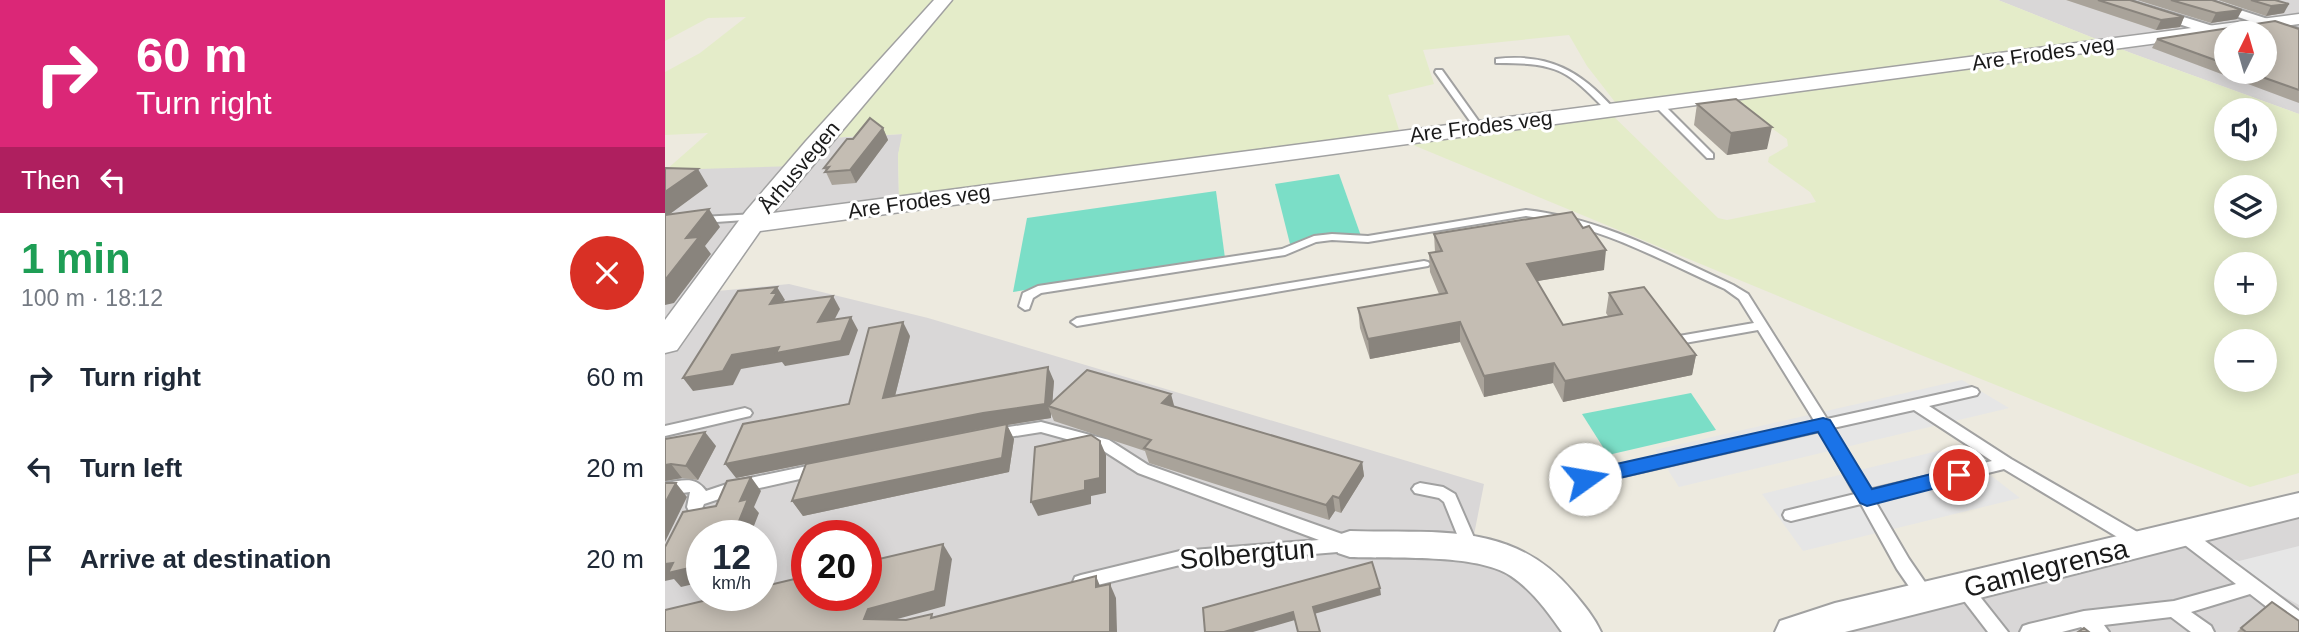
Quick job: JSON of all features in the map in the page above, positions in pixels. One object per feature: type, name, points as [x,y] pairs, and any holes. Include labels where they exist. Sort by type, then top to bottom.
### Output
[{"type":"street","name":"Århusvegen","points":[[665,343],[754,220],[814,146],[943,0]]},
{"type":"street","name":"Are Frodes veg","points":[[2114,0],[2211,30]]},
{"type":"street","points":[[2196,0],[2260,21]]},
{"type":"street","name":"Are Frodes veg","points":[[2277,22],[2299,19]]},
{"type":"street","points":[[2277,27],[2299,34]]},
{"type":"street","name":"Are Frodes veg","points":[[754,220],[2214,30]]},
{"type":"street","name":"Gamlegrensa","points":[[1793,632],[1852,624],[1926,597],[1963,587],[2299,505]]},
{"type":"street","name":"Solbergtun","points":[[1350,544],[1471,550],[1513,560],[1549,587],[1583,632]]},
{"type":"lane","points":[[1499,61],[1538,61],[1562,66],[1611,110]]},
{"type":"lane","points":[[1439,72],[1478,127]]},
{"type":"lane","points":[[1658,104],[1710,156]]},
{"type":"lane","points":[[1025,306],[1027,296],[1038,290],[1285,252],[1314,239],[1332,236],[1368,239],[1526,213],[1541,214],[1596,229],[1737,290],[1763,325],[1867,498],[1903,564],[1926,597]]},
{"type":"lane","points":[[693,220],[754,220]]},
{"type":"lane","points":[[1077,322],[1424,264]]},
{"type":"lane","points":[[1679,340],[1763,325]]},
{"type":"lane","points":[[1585,479],[1972,392]]},
{"type":"lane","points":[[1915,404],[2006,463],[2143,544]]},
{"type":"lane","points":[[665,431],[745,413]]},
{"type":"lane","points":[[977,438],[1041,427],[1079,436],[1104,444],[1143,468],[1350,544]]},
{"type":"lane","points":[[1791,515],[2006,463]]},
{"type":"lane","points":[[697,500],[736,487],[829,468]]},
{"type":"lane","points":[[665,489],[693,486],[699,492],[689,519]]},
{"type":"lane","points":[[1420,489],[1443,493],[1450,498],[1471,550]]},
{"type":"lane","points":[[2183,534],[2250,587],[2299,621]]},
{"type":"lane","name":"Solbergtun","points":[[1058,587],[1180,558],[1350,544]]},
{"type":"lane","points":[[1963,587],[1999,632]]},
{"type":"lane","points":[[2029,632],[2084,619],[2174,609],[2250,587]]},
{"type":"lane","points":[[2174,609],[2205,632]]},
{"type":"lane","points":[[2084,619],[2100,632]]},
{"type":"shaded area","points":[[1998,0],[2299,0],[2299,114],[2277,106],[2277,98],[2255,98],[2216,84],[2277,84],[2277,21],[2214,21],[2214,83]]},
{"type":"shaded area","points":[[903,134],[898,155],[899,198],[775,214],[718,291],[789,284],[928,318],[1484,484],[1471,550],[1512,560],[1583,632],[665,632],[665,171],[827,138]]},
{"type":"shaded area","points":[[1339,174],[1361,236],[1291,248],[1275,184]]},
{"type":"shaded area","points":[[1216,191],[1225,258],[1013,292],[1027,218]]},
{"type":"shaded area","points":[[1962,380],[2009,408],[1679,487],[1655,450]]},
{"type":"shaded area","points":[[1691,393],[1716,430],[1608,455],[1582,414]]},
{"type":"shaded area","points":[[1954,447],[2020,498],[1803,551],[1762,494]]},
{"type":"shaded area","points":[[2299,506],[2299,632],[1799,632]]},
{"type":"shaded area","points":[[2299,546],[2299,605],[2256,581],[2229,558],[2239,561]]},
{"type":"green space","points":[[665,0],[1998,0],[2131,53],[2255,98],[2214,98],[2214,161],[2277,161],[2277,106],[2299,114],[2299,473],[2250,487],[1906,349],[1389,135],[899,198],[898,155],[902,134],[828,138],[797,166],[666,170],[708,133],[665,135],[665,72],[700,53],[746,17],[708,18],[665,41]],"holes":[[[1569,35],[1587,66],[1615,102],[1730,99],[1787,139],[1788,146],[1769,157],[1768,162],[1810,192],[1816,202],[1727,220],[1718,218],[1609,112],[1400,133],[1388,95],[1434,84],[1423,50]]]},
{"type":"building","points":[[2098,0],[2130,0],[2184,17],[2161,20]]},
{"type":"building","points":[[2171,0],[2212,0],[2242,10],[2216,13]]},
{"type":"building","points":[[2251,0],[2275,0],[2289,4],[2271,6]]},
{"type":"building","points":[[2277,22],[2299,29],[2299,90],[2277,82]]},
{"type":"building","points":[[2214,30],[2214,60],[2157,39]]},
{"type":"building","points":[[1736,99],[1772,127],[1731,133],[1697,104]]},
{"type":"building","points":[[870,118],[883,128],[850,170],[825,172],[829,167],[824,168],[847,139],[853,139]]},
{"type":"building","points":[[665,168],[698,169],[665,192]]},
{"type":"building","points":[[709,209],[686,238],[699,237],[665,280],[665,215]]},
{"type":"building","points":[[1572,212],[1583,228],[1589,226],[1606,250],[1527,264],[1563,325],[1622,314],[1609,293],[1644,287],[1696,355],[1565,381],[1554,363],[1484,376],[1460,322],[1368,339],[1358,308],[1447,293],[1429,253],[1442,251],[1434,234]]},
{"type":"building","points":[[777,287],[772,293],[777,293],[770,304],[833,296],[818,322],[851,317],[841,341],[776,353],[779,347],[732,355],[723,371],[683,378],[738,291]]},
{"type":"building","points":[[903,322],[883,398],[1048,367],[1045,404],[983,413],[725,464],[743,424],[849,404],[869,328]]},
{"type":"building","points":[[1087,370],[1171,394],[1162,403],[1362,462],[1339,498],[1333,496],[1326,505],[1144,448],[1151,440],[1048,406]]},
{"type":"building","points":[[1007,424],[1002,458],[792,501],[806,464]]},
{"type":"building","points":[[705,432],[686,466],[665,465],[665,439]]},
{"type":"building","points":[[1091,435],[1100,441],[1100,478],[1085,481],[1085,490],[1031,502],[1035,447]]},
{"type":"building","points":[[751,477],[740,501],[748,499],[739,520],[686,520],[686,569],[668,573],[673,563],[665,564],[665,547],[683,512],[716,506],[727,481]]},
{"type":"building","points":[[665,483],[676,483],[665,503]]},
{"type":"building","points":[[943,544],[935,591],[882,605],[882,558]]},
{"type":"building","points":[[1372,562],[1380,588],[1313,607],[1320,632],[1298,632],[1293,612],[1224,632],[1205,632],[1203,608]]},
{"type":"building","points":[[1096,576],[1096,587],[1110,584],[1110,632],[665,632],[665,610],[686,605],[686,611],[777,611],[777,583],[791,580],[791,611],[867,611],[864,619],[906,620],[932,614],[931,618]]},
{"type":"building","points":[[2272,602],[2299,621],[2299,632],[2246,632],[2241,628]]},
{"type":"route","points":[[1585,479],[1823,424],[1867,498],[1959,475]]}]
